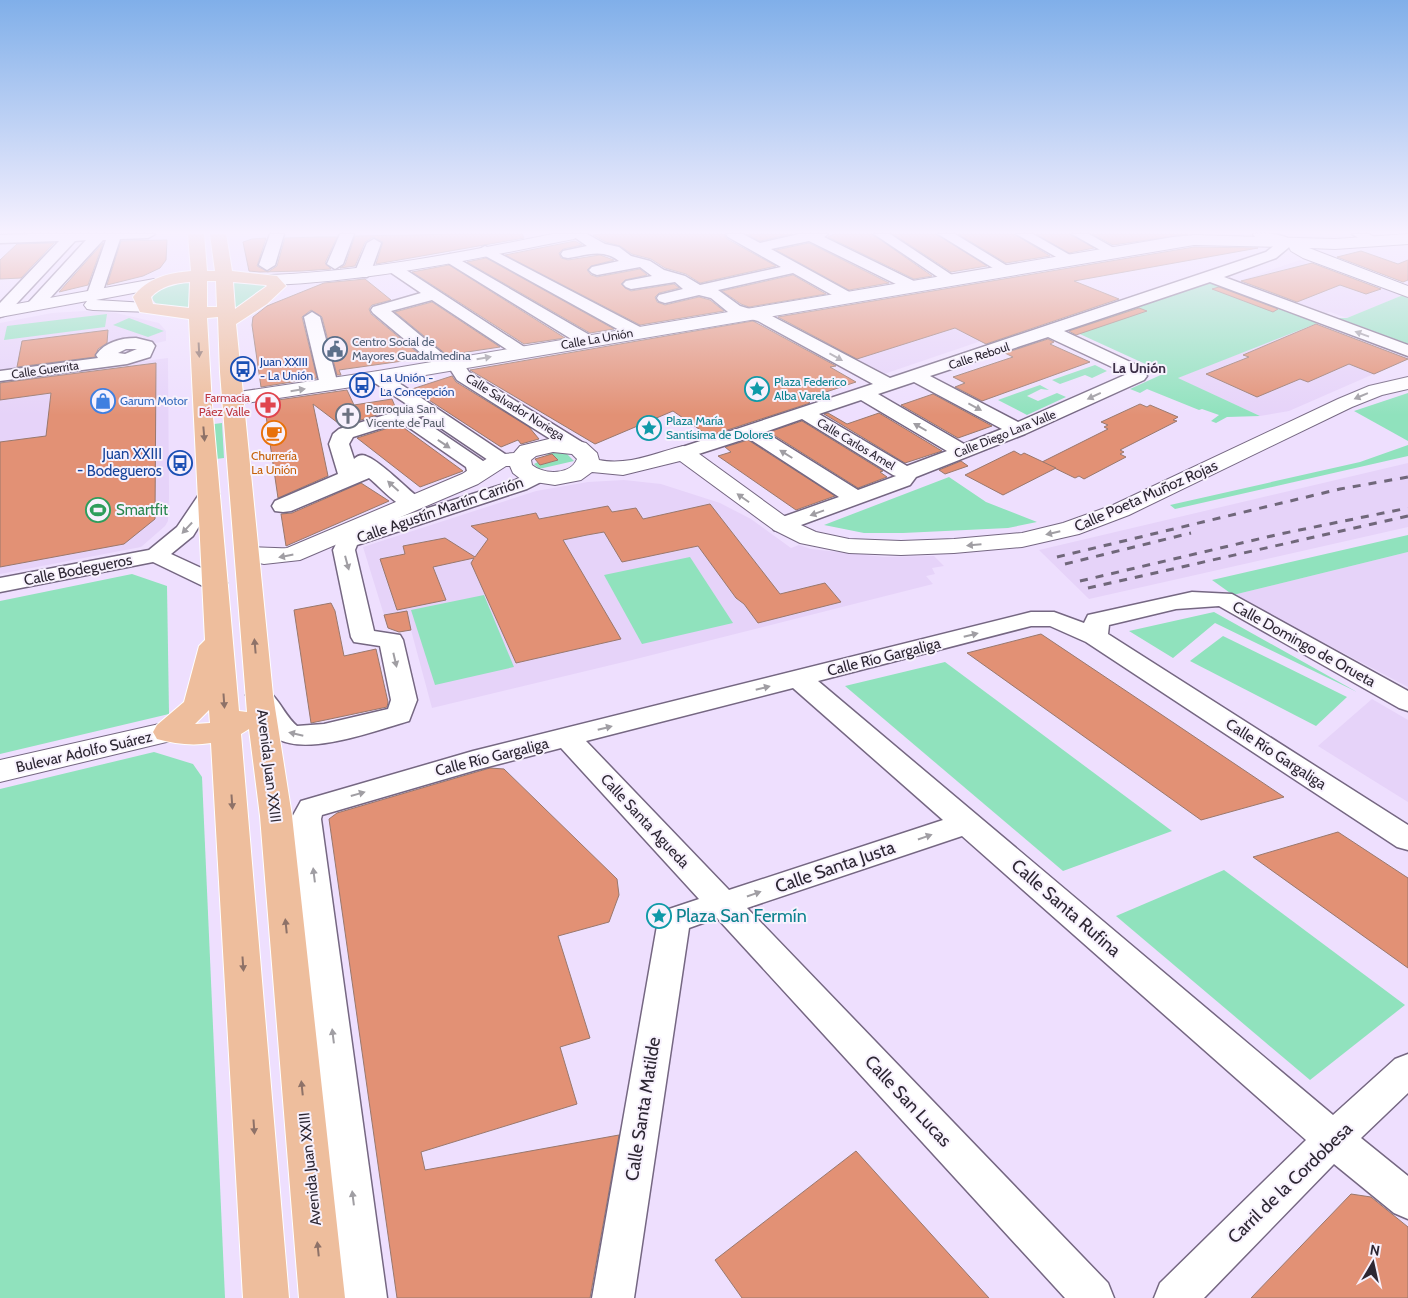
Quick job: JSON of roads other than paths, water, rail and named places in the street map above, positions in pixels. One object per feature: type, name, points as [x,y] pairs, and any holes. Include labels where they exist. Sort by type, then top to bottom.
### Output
[{"type":"main road","points":[[0,312],[92,295]]},
{"type":"main road","points":[[143,295],[146,308]]},
{"type":"main road","points":[[198,295],[201,385],[266,1298]]},
{"type":"main road","name":"Avenida Juan XXIII","points":[[224,295],[259,695],[276,816],[322,1298]]},
{"type":"main road","points":[[0,319],[83,305],[146,308],[180,316],[198,314],[225,316],[266,295]]},
{"type":"main road","name":"Calle La Unión","points":[[232,399],[378,377],[861,295]]},
{"type":"main road","name":"Calle Poeta Muñoz Rojas","points":[[782,525],[809,538],[849,546],[901,548],[1022,540],[1070,529],[1120,510],[1345,403],[1376,390],[1408,383]]},
{"type":"main road","points":[[201,385],[232,399]]},
{"type":"main road","points":[[583,456],[580,472],[565,477],[520,465],[528,452],[539,447],[567,445],[583,456],[621,468],[675,456],[782,525]]},
{"type":"main road","name":"Calle Agustín Martín Carrión","points":[[247,554],[271,557],[290,555],[470,479],[520,465]]},
{"type":"main road","points":[[168,732],[197,706],[218,628]]},
{"type":"main road","points":[[168,732],[185,735],[226,731],[253,710],[259,695]]},
{"type":"main road","name":"Bulevar Adolfo Suárez","points":[[0,771],[168,732]]},
{"type":"street","points":[[0,312],[16,295]]},
{"type":"street","points":[[35,305],[45,295]]},
{"type":"street","name":"Calle Salvador Noriega","points":[[430,295],[379,310],[463,376],[583,456]]},
{"type":"street","points":[[433,295],[523,352]]},
{"type":"street","points":[[510,295],[587,341]]},
{"type":"street","points":[[574,295],[636,332]]},
{"type":"street","points":[[665,298],[683,295]]},
{"type":"street","points":[[715,295],[734,309],[764,318],[889,385]]},
{"type":"street","points":[[843,295],[847,297]]},
{"type":"street","name":"Calle Reboul","points":[[675,456],[1052,332],[1160,295]]},
{"type":"street","points":[[1257,295],[1408,351]]},
{"type":"street","points":[[312,317],[329,385]]},
{"type":"street","name":"Calle Diego Lara Valle","points":[[782,525],[903,481],[909,473],[1018,430],[1138,376],[1135,370],[1052,332]]},
{"type":"street","name":"Calle Guerrita","points":[[0,376],[127,359],[111,358],[107,354],[89,364]]},
{"type":"street","points":[[916,376],[1018,430]]},
{"type":"street","points":[[378,377],[425,409],[520,465]]},
{"type":"street","points":[[863,394],[962,452]]},
{"type":"street","points":[[343,438],[425,409]]},
{"type":"street","name":"Calle Carlos Amel","points":[[805,413],[900,471],[909,473]]},
{"type":"street","points":[[404,416],[476,465],[476,472],[470,479]]},
{"type":"street","points":[[750,431],[857,499]]},
{"type":"street","points":[[343,438],[374,470],[411,503]]},
{"type":"street","points":[[343,438],[349,477]]},
{"type":"street","name":"Calle Agustín Martín Carrión","points":[[259,695],[287,732],[302,736],[327,733],[400,715],[404,700],[391,640],[363,636],[356,597],[344,550],[348,541],[520,485],[520,465]]},
{"type":"street","points":[[283,506],[349,477],[374,470]]},
{"type":"street","points":[[209,494],[185,531],[156,556],[215,583]]},
{"type":"street","name":"Calle Bodegueros","points":[[0,585],[156,556]]},
{"type":"street","name":"Calle Domingo de Orueta","points":[[1095,637],[1097,620],[1184,600],[1207,597],[1224,599],[1408,702]]},
{"type":"street","name":"Calle Río Gargaliga","points":[[311,808],[473,761],[1031,619],[1054,619],[1095,637],[1408,840]]},
{"type":"street","name":"Calle Santa Rufina","points":[[799,679],[1333,1139],[1408,1200]]},
{"type":"street","name":"Calle Santa Agueda","points":[[567,738],[723,905]]},
{"type":"street","name":"Avenida Juan XXIII","points":[[311,808],[306,819],[366,1298]]},
{"type":"street","name":"Calle Santa Justa","points":[[674,920],[967,823]]},
{"type":"street","name":"Calle San Lucas","points":[[723,905],[1093,1298]]},
{"type":"street","name":"Calle Santa Matilde","points":[[613,1298],[674,920]]},
{"type":"street","name":"Carril de la Cordobesa","points":[[1174,1298],[1333,1139],[1408,1070]]},
{"type":"railway","points":[[1057,557],[1340,489],[1408,477]]},
{"type":"railway","points":[[1080,581],[1280,534],[1408,508]]},
{"type":"railway","points":[[1088,588],[1408,516]]},
{"type":"railway","points":[[1065,564],[1191,533]]},
{"type":"place","name":"Centro Social de Mayores Guadalmedina","points":[[335,349]]},
{"type":"place","name":"Juan XXIII - La Unión","points":[[243,369]]},
{"type":"place","name":"La Unión - La Concepción","points":[[362,385]]},
{"type":"place","name":"Plaza Federico Alba Varela","points":[[757,389]]},
{"type":"place","name":"Garum Motor","points":[[103,401]]},
{"type":"place","name":"Farmacia Páez Valle","points":[[268,405]]},
{"type":"place","name":"Parroquia San Vicente de Paul","points":[[348,416]]},
{"type":"place","name":"Plaza María Santísima de Dolores","points":[[649,428]]},
{"type":"place","name":"Churrería La Unión","points":[[274,433]]},
{"type":"place","name":"Juan XXIII - Bodegueros","points":[[180,463]]},
{"type":"place","name":"Smartfit","points":[[98,510]]},
{"type":"place","name":"Plaza San Fermín","points":[[659,916]]},
{"type":"district","name":"La Unión","points":[[1139,368]]}]
